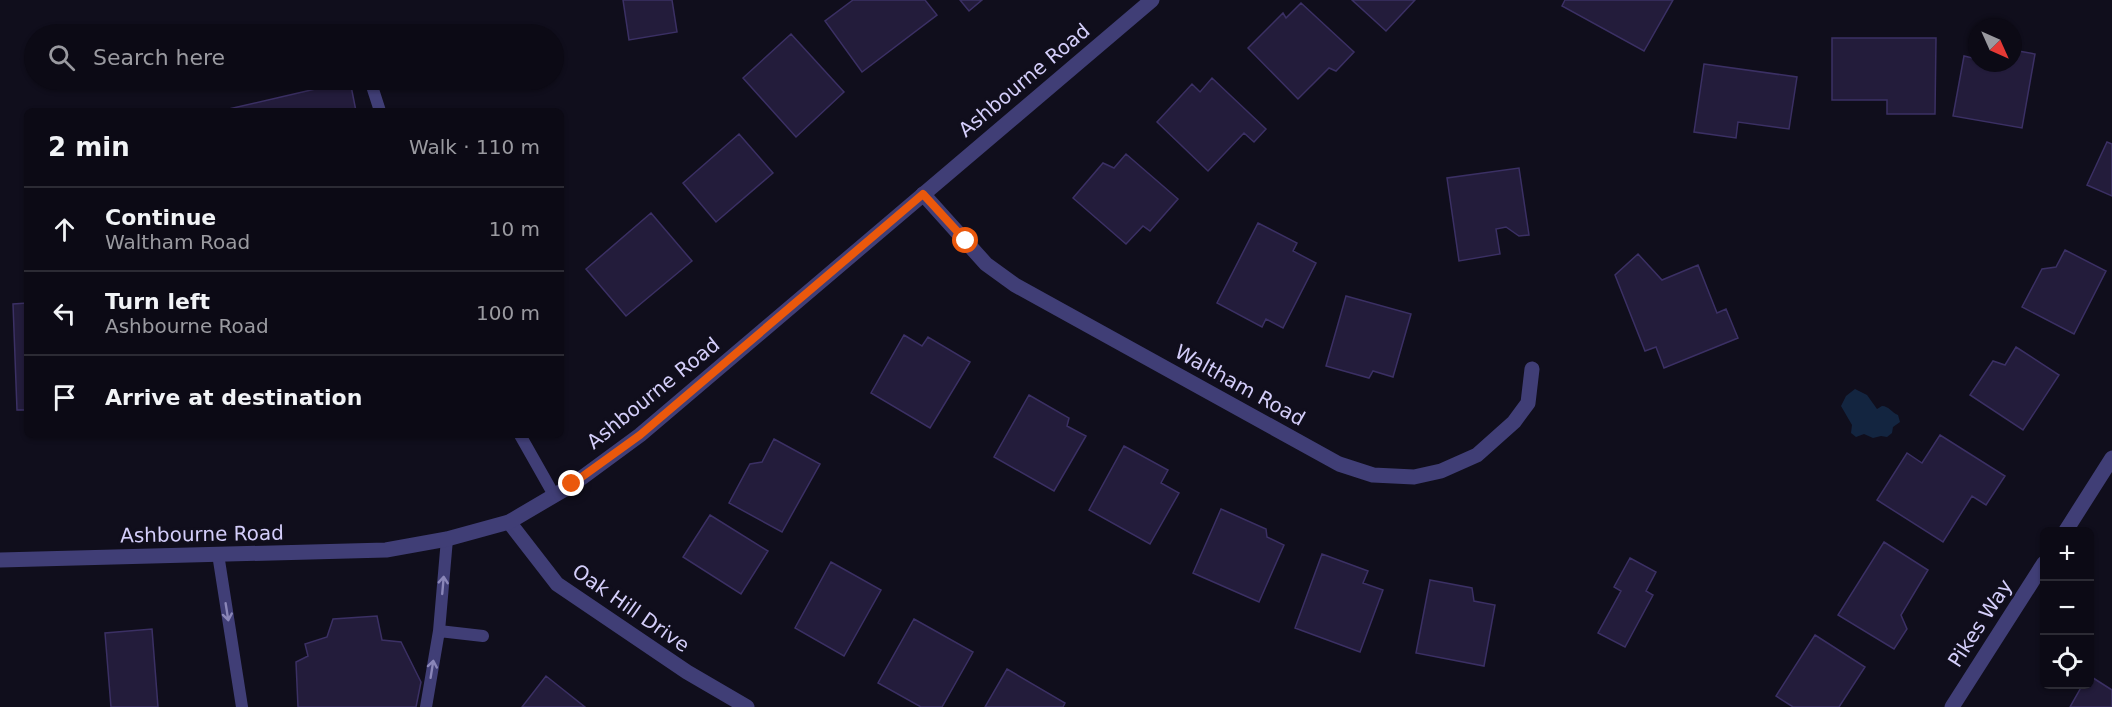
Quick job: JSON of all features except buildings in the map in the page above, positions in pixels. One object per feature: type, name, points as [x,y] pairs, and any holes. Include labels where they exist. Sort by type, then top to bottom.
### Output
[{"type":"street","name":"Ashbourne Road","points":[[0,560],[386,550],[447,539],[509,522],[572,484],[640,435],[1152,0]]},
{"type":"street","name":"Waltham Road","points":[[923,194],[986,264],[1015,285],[1339,464],[1373,475],[1414,477],[1441,471],[1478,456],[1514,422],[1528,402],[1532,369]]},
{"type":"street","points":[[2068,527],[2112,458]]},
{"type":"street","name":"Oak Hill Drive","points":[[509,522],[557,584],[687,672],[747,707]]},
{"type":"street","name":"Pikes Way","points":[[1952,707],[2040,569]]},
{"type":"lane","points":[[373,90],[379,108]]},
{"type":"lane","points":[[522,438],[554,495]]},
{"type":"lane","points":[[426,707],[439,630],[447,539]]},
{"type":"lane","points":[[218,554],[242,707]]},
{"type":"lane","points":[[439,630],[483,636]]},
{"type":"water","points":[[1855,389],[1867,395],[1877,409],[1884,406],[1898,415],[1900,422],[1893,427],[1892,433],[1887,437],[1873,438],[1864,434],[1856,437],[1851,433],[1852,425],[1841,406],[1846,396]]},
{"type":"route","points":[[572,484],[640,435],[923,194],[966,241]]}]
